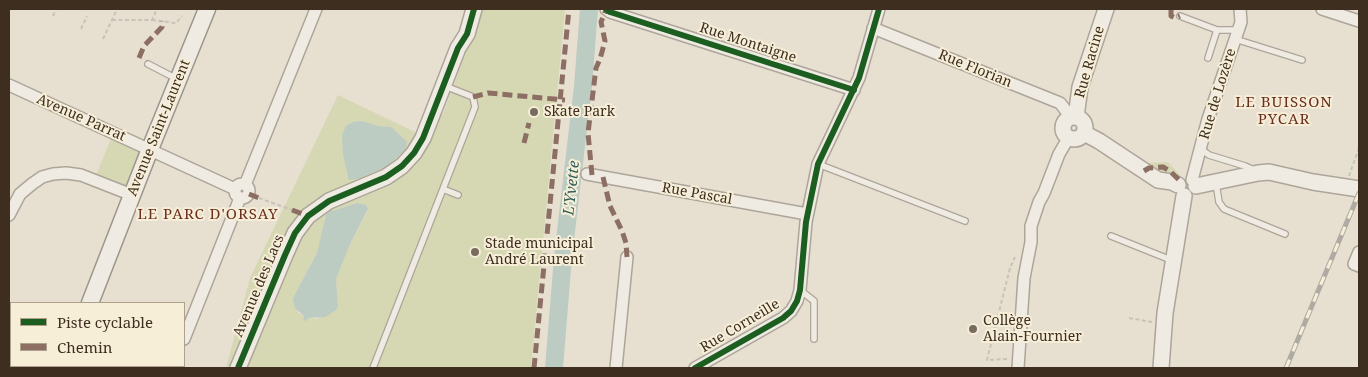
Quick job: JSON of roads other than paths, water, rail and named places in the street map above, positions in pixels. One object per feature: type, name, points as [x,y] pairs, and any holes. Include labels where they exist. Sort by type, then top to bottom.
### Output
[{"type":"main road","name":"Avenue Saint-Laurent","points":[[90,302],[207,9]]},
{"type":"street","points":[[185,336],[240,190],[316,9]]},
{"type":"street","name":"Avenue des Lacs","points":[[238,368],[295,233],[308,216],[329,201],[386,177],[402,166],[414,153],[422,138],[458,48],[467,34],[474,9]]},
{"type":"street","name":"Rue Montaigne","points":[[606,9],[854,90]]},
{"type":"street","name":"Rue Corneille","points":[[695,368],[783,318],[794,306],[800,290],[807,214],[818,164],[854,90],[879,9]]},
{"type":"street","name":"Rue Racine","points":[[1074,117],[1080,87],[1106,9]]},
{"type":"street","name":"Rue de Lozère","points":[[1160,368],[1173,261],[1187,187],[1241,22],[1240,9]]},
{"type":"street","points":[[1322,9],[1359,20]]},
{"type":"street","name":"Rue Florian","points":[[874,28],[1060,103],[1074,117]]},
{"type":"street","name":"Avenue Parrat","points":[[9,85],[240,190]]},
{"type":"street","points":[[1074,117],[1084,123],[1084,133],[1075,139],[1069,137],[1064,132],[1064,125],[1074,117]]},
{"type":"street","points":[[1084,133],[1158,180],[1187,187],[1269,172],[1352,189]]},
{"type":"street","points":[[1018,368],[1024,278],[1031,242],[1031,226],[1059,154],[1069,137]]},
{"type":"street","points":[[9,215],[20,194],[42,177],[54,174],[81,175],[132,195]]},
{"type":"street","name":"Rue Pascal","points":[[586,174],[807,214]]},
{"type":"street","points":[[1357,265],[1359,252]]},
{"type":"street","points":[[616,368],[627,257]]},
{"type":"lane","points":[[1180,16],[1218,30],[1237,34],[1302,60]]},
{"type":"lane","points":[[1208,58],[1218,30]]},
{"type":"lane","points":[[148,64],[179,80]]},
{"type":"lane","points":[[374,368],[475,107],[473,96],[443,85]]},
{"type":"lane","points":[[1201,149],[1209,155],[1244,166],[1258,173]]},
{"type":"lane","points":[[818,164],[965,221]]},
{"type":"lane","points":[[1216,181],[1219,202],[1224,208],[1285,234]]},
{"type":"lane","points":[[443,189],[458,195]]},
{"type":"lane","points":[[1111,236],[1173,261]]},
{"type":"lane","points":[[800,290],[814,301],[814,339]]},
{"type":"waterway","name":"L'Yvette","points":[[554,368],[563,257],[583,86],[589,9]]},
{"type":"railway","points":[[1286,368],[1359,193]]},
{"type":"place","name":"Skate Park","points":[[534,112]]},
{"type":"place","name":"Stade municipal André Laurent","points":[[475,252]]},
{"type":"place","name":"Collège Alain-Fournier","points":[[973,329]]},
{"type":"district","name":"LE BUISSON PYCAR","points":[[1284,112]]},
{"type":"district","name":"LE PARC D'ORSAY","points":[[208,215]]}]
